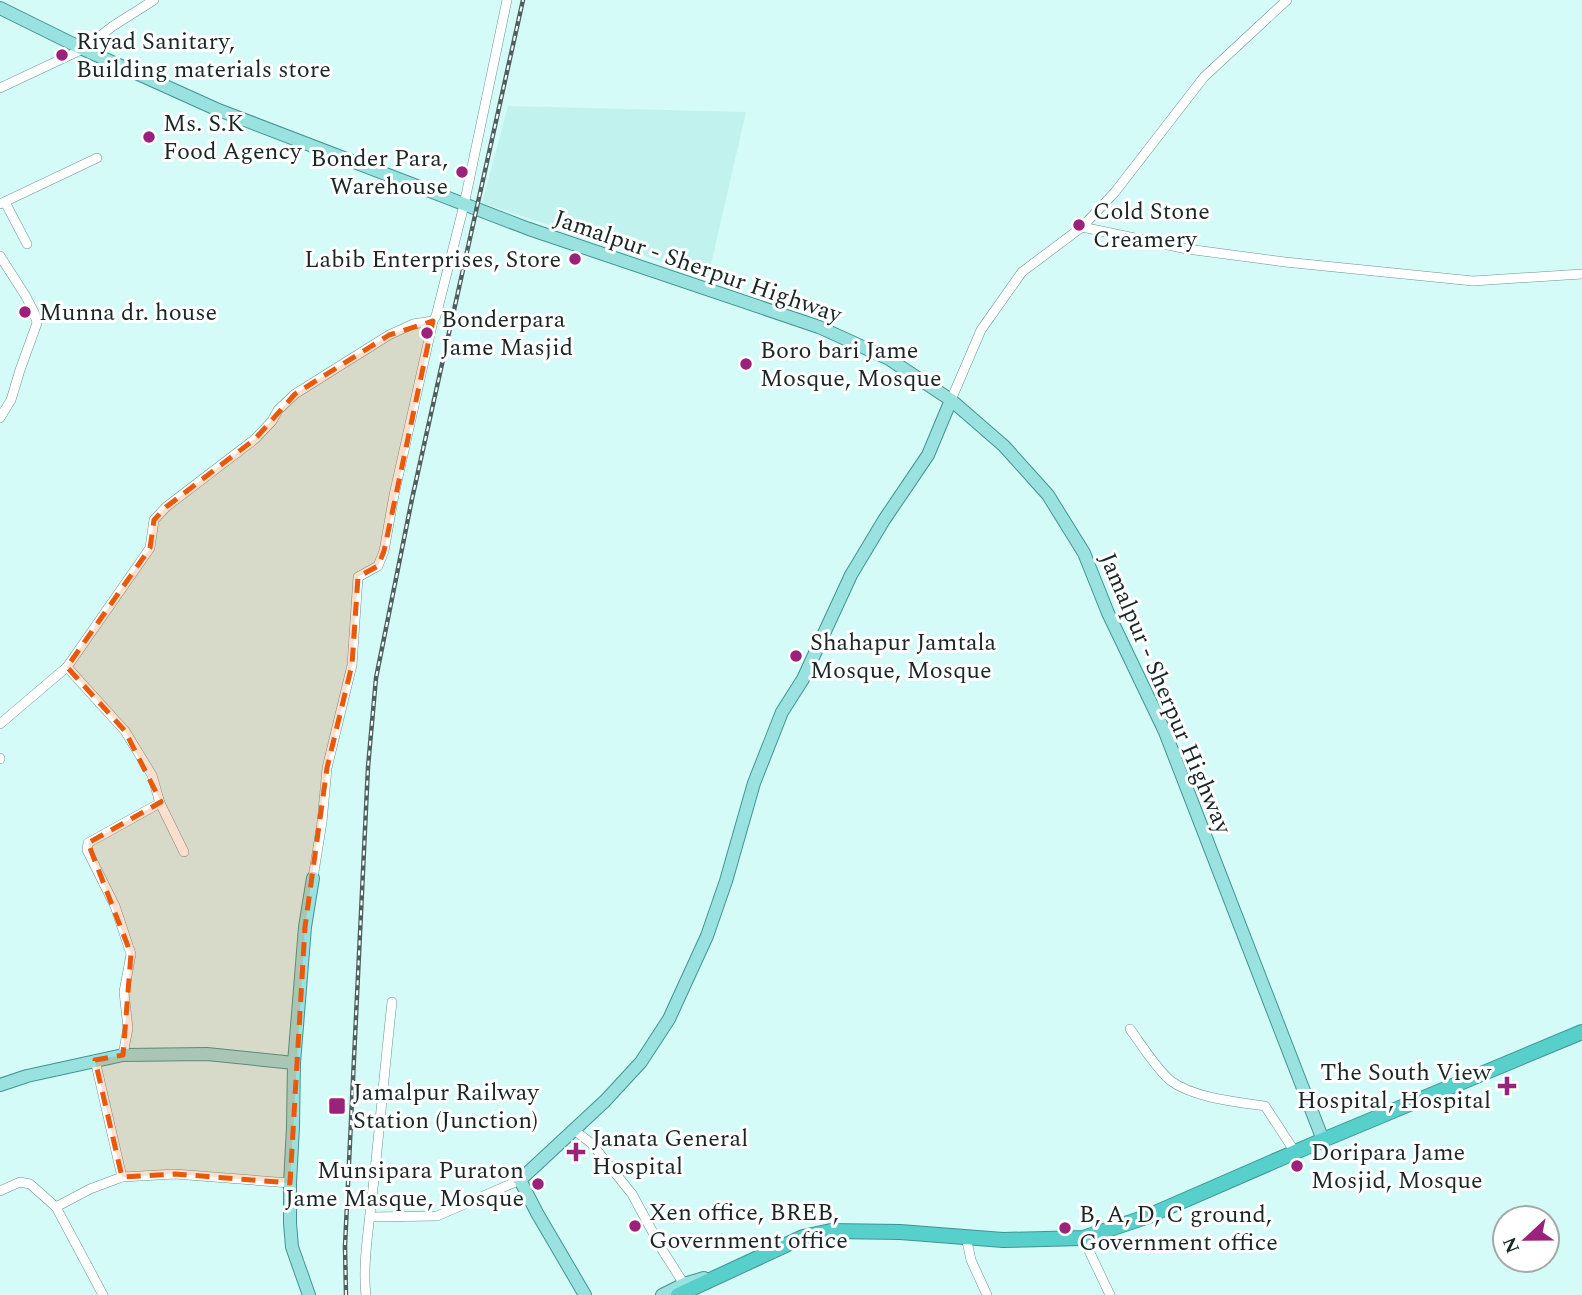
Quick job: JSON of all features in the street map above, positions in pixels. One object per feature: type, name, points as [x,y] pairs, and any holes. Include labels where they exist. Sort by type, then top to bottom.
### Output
[{"type":"highway","points":[[681,1289],[803,1237],[831,1231],[1003,1240],[1083,1238],[1146,1217],[1582,1032]]},
{"type":"main road","name":"Jamalpur - Sherpur Highway","points":[[0,8],[216,109],[542,234],[819,327],[889,359],[951,400],[1004,446],[1048,495],[1084,553],[1108,612],[1165,732],[1323,1140]]},
{"type":"main road","points":[[584,1295],[520,1180],[606,1101],[641,1062],[669,1019],[707,936],[754,783],[782,712],[803,678],[850,575],[928,455],[951,400]]},
{"type":"main road","points":[[309,1295],[292,1247],[290,1183],[294,1063],[305,928],[313,878]]},
{"type":"main road","points":[[0,1085],[27,1076],[123,1055],[207,1054],[294,1063]]},
{"type":"main road","points":[[662,1295],[681,1289]]},
{"type":"street","points":[[0,88],[83,49],[154,0]]},
{"type":"street","points":[[313,878],[327,768],[352,665],[358,577],[377,566],[384,551],[433,321],[464,205],[508,0]]},
{"type":"street","points":[[951,400],[981,330],[1021,272],[1082,227],[1115,192],[1204,77],[1287,0]]},
{"type":"street","points":[[27,244],[2,203],[97,158]]},
{"type":"street","points":[[1082,227],[1187,249],[1473,281],[1582,274]]},
{"type":"street","points":[[0,256],[25,295],[37,323],[11,400],[0,418]]},
{"type":"street","points":[[0,724],[67,667],[150,548],[154,520],[166,507],[256,439],[278,410],[295,394],[389,335],[413,324],[433,321]]},
{"type":"street","points":[[67,667],[125,731],[152,775],[160,803],[184,852]]},
{"type":"street","points":[[123,1055],[128,1028],[124,992],[131,954],[115,906],[87,850],[88,843],[160,803]]},
{"type":"street","points":[[366,1295],[370,1217],[392,1002]]},
{"type":"street","points":[[1130,1029],[1170,1080],[1207,1097],[1265,1106],[1295,1152]]},
{"type":"street","points":[[95,1060],[122,1177]]},
{"type":"street","points":[[574,1129],[591,1143],[632,1194],[681,1289]]},
{"type":"street","points":[[56,1207],[90,1189],[122,1177],[175,1174],[290,1183]]},
{"type":"street","points":[[370,1217],[437,1216],[520,1180]]},
{"type":"street","points":[[0,1191],[20,1182],[30,1184],[42,1192],[56,1207],[103,1295]]},
{"type":"street","points":[[966,1237],[971,1260],[987,1295]]},
{"type":"street","points":[[1083,1238],[1110,1295]]},
{"type":"highlighted area","points":[[433,321],[384,551],[378,566],[358,577],[352,665],[327,768],[305,927],[290,1183],[175,1174],[122,1177],[95,1060],[123,1055],[131,954],[88,843],[161,802],[125,731],[67,667],[150,548],[154,520],[166,507],[255,439],[295,394],[389,335]]},
{"type":"shaded area","points":[[508,106],[746,112],[708,277],[482,203]]},
{"type":"railway","points":[[346,1295],[345,1246],[368,767],[376,678],[412,499],[523,0]]},
{"type":"place","name":"Riyad Sanitary, Building materials store","points":[[62,55]]},
{"type":"place","name":"Ms. S.K Food Agency","points":[[149,137]]},
{"type":"place","name":"Bonder Para, Warehouse","points":[[462,172]]},
{"type":"place","name":"Cold Stone Creamery","points":[[1079,225]]},
{"type":"place","name":"Labib Enterprises, Store","points":[[575,259]]},
{"type":"place","name":"Munna dr. house","points":[[25,312]]},
{"type":"place","name":"Bonderpara Jame Masjid","points":[[427,333]]},
{"type":"place","name":"Boro bari Jame Mosque, Mosque","points":[[746,364]]},
{"type":"place","name":"Shahapur Jamtala Mosque, Mosque","points":[[796,656]]},
{"type":"place","name":"The South View Hospital, Hospital","points":[[1507,1086]]},
{"type":"place","name":"Jamalpur Railway Station (Junction)","points":[[337,1106]]},
{"type":"place","name":"Janata General Hospital","points":[[576,1152]]},
{"type":"place","name":"Doripara Jame Mosjid, Mosque","points":[[1297,1166]]},
{"type":"place","name":"Munsipara Puraton Jame Masque, Mosque","points":[[538,1184]]},
{"type":"place","name":"Xen office, BREB, Government office","points":[[635,1226]]},
{"type":"place","name":"B, A, D, C ground, Government office","points":[[1065,1228]]}]
